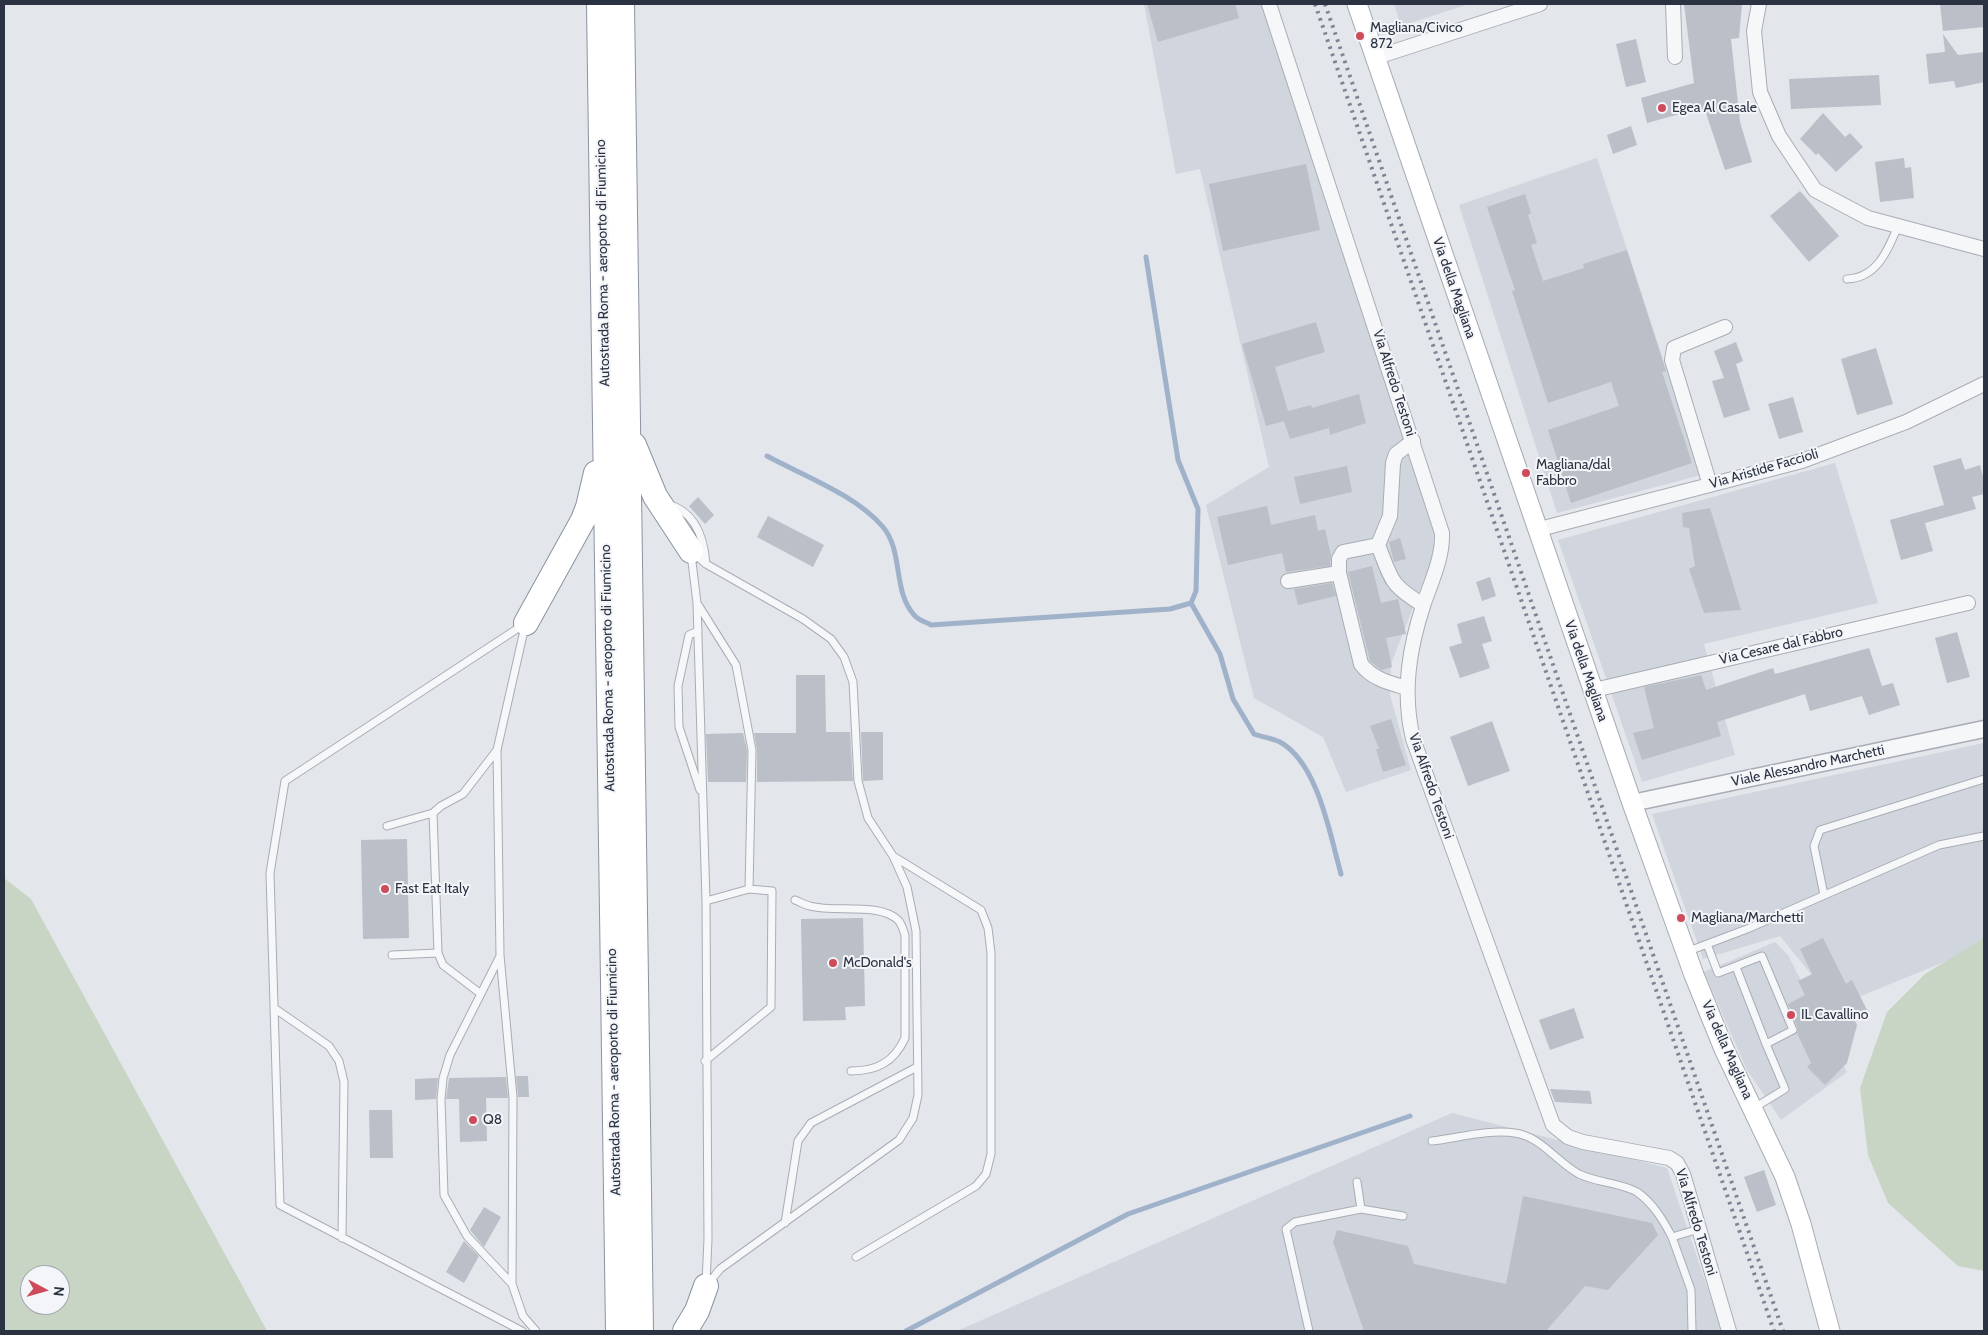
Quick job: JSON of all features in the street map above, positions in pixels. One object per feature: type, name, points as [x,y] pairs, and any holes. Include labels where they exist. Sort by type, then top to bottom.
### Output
[{"type":"highway","name":"Autostrada Roma - aeroporto di Fiumicino","points":[[599,4],[618,1331]]},
{"type":"highway","name":"Autostrada Roma - aeroporto di Fiumicino","points":[[622,4],[640,1331]]},
{"type":"highway","points":[[526,623],[573,540],[588,507],[594,487],[599,438],[604,414]]},
{"type":"highway","points":[[628,431],[659,502],[699,557]]},
{"type":"highway","points":[[685,1331],[701,1304],[706,1286]]},
{"type":"main road","name":"Via della Magliana","points":[[1357,4],[1536,530],[1686,952],[1724,1049],[1754,1108],[1785,1177],[1801,1224],[1830,1331]]},
{"type":"street","name":"Via Alfredo Testoni","points":[[1269,4],[1442,533],[1441,554],[1423,605],[1412,648],[1407,688],[1413,739],[1553,1125],[1568,1137],[1583,1142],[1674,1160],[1683,1174],[1729,1331]]},
{"type":"street","points":[[1374,58],[1540,4]]},
{"type":"street","points":[[1673,4],[1675,57]]},
{"type":"street","points":[[1759,4],[1754,31],[1760,92],[1779,136],[1815,190],[1868,218],[1984,249]]},
{"type":"street","points":[[1710,485],[1672,360],[1674,348],[1726,327]]},
{"type":"street","name":"Via Aristide Faccioli","points":[[1536,530],[1802,461],[1906,422],[1984,384]]},
{"type":"street","points":[[1413,441],[1396,454],[1393,463],[1390,516],[1378,544],[1393,582],[1400,591],[1423,605]]},
{"type":"street","points":[[1378,544],[1343,552],[1339,559],[1339,573],[1361,664],[1366,672],[1378,679],[1407,688]]},
{"type":"street","points":[[1288,581],[1339,573]]},
{"type":"street","name":"Via Cesare dal Fabbro","points":[[1594,690],[1968,603]]},
{"type":"street","name":"Viale Alessandro Marchetti","points":[[1632,803],[1984,730]]},
{"type":"lane","points":[[1847,279],[1860,279],[1872,272],[1890,244],[1898,226]]},
{"type":"lane","points":[[699,557],[810,624],[831,639],[844,657],[853,682],[858,781],[868,818],[893,856],[907,887],[916,931],[918,1095],[913,1118],[899,1140],[720,1269],[706,1286],[708,1239],[705,1062],[706,901],[697,603],[699,557]]},
{"type":"lane","points":[[697,603],[736,665],[752,750],[749,889]]},
{"type":"lane","points":[[526,623],[497,750],[500,955],[513,1097],[512,1284],[523,1316],[536,1331]]},
{"type":"lane","points":[[522,1331],[280,1205],[270,873],[285,780],[526,623]]},
{"type":"lane","points":[[698,631],[689,635],[678,686],[678,711],[679,727],[703,798]]},
{"type":"lane","points":[[387,826],[433,813],[441,806],[463,794],[497,750]]},
{"type":"lane","points":[[1824,895],[1814,846],[1820,830],[1984,779]]},
{"type":"lane","points":[[433,813],[438,953],[444,965],[480,994]]},
{"type":"lane","points":[[1686,952],[1939,845],[1984,836]]},
{"type":"lane","points":[[856,1257],[976,1186],[986,1174],[991,1154],[991,953],[988,928],[981,910],[893,856]]},
{"type":"lane","points":[[705,1062],[772,1007],[772,891],[749,889],[706,901]]},
{"type":"lane","points":[[796,900],[811,907],[869,910],[887,914],[898,920],[905,935],[905,1038],[900,1050],[883,1066],[862,1071],[851,1071]]},
{"type":"lane","points":[[1707,944],[1718,973],[1762,956],[1793,1030],[1766,1044]]},
{"type":"lane","points":[[392,955],[438,953]]},
{"type":"lane","points":[[500,955],[450,1056],[443,1078],[441,1099],[444,1195],[466,1236],[512,1284]]},
{"type":"lane","points":[[1736,967],[1785,1089],[1754,1108]]},
{"type":"lane","points":[[274,1008],[329,1046],[340,1061],[344,1082],[342,1238]]},
{"type":"lane","points":[[784,1223],[800,1135],[811,1123],[917,1067]]},
{"type":"lane","points":[[1432,1142],[1504,1132],[1517,1133],[1532,1138],[1581,1175],[1622,1185],[1638,1193],[1657,1211],[1672,1237],[1691,1290],[1692,1331]]},
{"type":"lane","points":[[1357,1182],[1361,1209]]},
{"type":"lane","points":[[1309,1331],[1286,1230],[1296,1222],[1361,1209],[1403,1216]]},
{"type":"lane","points":[[1672,1237],[1699,1229]]},
{"type":"shaded area","points":[[1144,4],[1263,4],[1433,522],[1432,559],[1391,664],[1390,695],[1411,770],[1346,792],[1323,737],[1254,698],[1206,505],[1269,467],[1200,169],[1176,174]]},
{"type":"shaded area","points":[[1394,4],[1469,4],[1401,26]]},
{"type":"shaded area","points":[[1597,158],[1701,475],[1557,513],[1459,205]]},
{"type":"shaded area","points":[[1835,463],[1878,603],[1704,644],[1735,755],[1642,782],[1558,540]]},
{"type":"shaded area","points":[[1984,743],[1984,942],[1973,950],[1832,1008],[1815,979],[1780,936],[1703,959],[1652,814]]},
{"type":"shaded area","points":[[1775,942],[1788,955],[1847,1072],[1781,1120],[1747,1070],[1704,972]]},
{"type":"shaded area","points":[[1452,1113],[1667,1168],[1722,1331],[957,1331]]},
{"type":"green space","points":[[4,878],[31,899],[267,1331],[4,1331]]},
{"type":"green space","points":[[1984,938],[1984,1271],[1958,1266],[1888,1203],[1868,1155],[1860,1088],[1887,1012],[1925,974]]},
{"type":"building","points":[[1147,4],[1235,4],[1239,18],[1158,42]]},
{"type":"building","points":[[1684,4],[1742,4],[1739,38],[1731,39],[1740,122],[1752,162],[1725,170],[1705,110],[1698,112],[1698,109],[1647,123],[1641,98],[1694,83]]},
{"type":"building","points":[[1940,4],[1984,4],[1984,27],[1943,31]]},
{"type":"building","points":[[1943,34],[1958,55],[1984,52],[1984,82],[1956,88],[1954,81],[1929,84],[1926,54],[1945,52]]},
{"type":"building","points":[[1636,39],[1646,82],[1626,87],[1616,44]]},
{"type":"building","points":[[1879,75],[1881,105],[1791,109],[1789,79]]},
{"type":"building","points":[[1823,113],[1845,137],[1850,133],[1863,147],[1836,172],[1818,153],[1816,155],[1800,139]]},
{"type":"building","points":[[1631,126],[1637,145],[1613,154],[1607,135]]},
{"type":"building","points":[[1904,158],[1905,168],[1911,167],[1914,198],[1880,202],[1875,162]]},
{"type":"building","points":[[1306,164],[1320,230],[1223,251],[1209,184]]},
{"type":"building","points":[[1800,191],[1839,236],[1809,262],[1770,216]]},
{"type":"building","points":[[1525,194],[1531,213],[1528,215],[1537,243],[1531,245],[1543,281],[1584,268],[1583,264],[1627,250],[1666,371],[1662,372],[1692,463],[1571,503],[1548,430],[1619,406],[1611,382],[1548,403],[1512,291],[1515,290],[1487,207]]},
{"type":"building","points":[[1316,322],[1325,352],[1275,367],[1288,411],[1311,405],[1312,408],[1359,394],[1366,423],[1330,435],[1329,428],[1290,439],[1284,421],[1266,426],[1242,344]]},
{"type":"building","points":[[1736,342],[1743,361],[1736,364],[1750,410],[1724,418],[1712,381],[1724,378],[1714,351]]},
{"type":"building","points":[[1876,348],[1893,404],[1857,415],[1841,359]]},
{"type":"building","points":[[1793,397],[1803,432],[1779,439],[1768,404]]},
{"type":"building","points":[[1961,458],[1965,470],[1980,465],[1984,481],[1984,494],[1972,497],[1976,509],[1925,523],[1933,551],[1901,560],[1890,520],[1944,505],[1933,466]]},
{"type":"building","points":[[1347,466],[1352,492],[1300,504],[1294,477]]},
{"type":"building","points":[[698,497],[714,515],[705,524],[689,506]]},
{"type":"building","points":[[1267,506],[1271,525],[1315,515],[1318,531],[1325,529],[1331,555],[1330,566],[1286,572],[1282,553],[1228,565],[1217,517]]},
{"type":"building","points":[[1710,508],[1741,610],[1704,613],[1689,569],[1695,566],[1689,528],[1683,527],[1682,513]]},
{"type":"building","points":[[768,516],[824,545],[813,567],[757,537]]},
{"type":"building","points":[[1400,538],[1406,559],[1394,562],[1389,542]]},
{"type":"building","points":[[1372,566],[1381,603],[1398,599],[1406,634],[1386,638],[1392,667],[1381,670],[1370,661],[1348,572]]},
{"type":"building","points":[[1490,577],[1496,596],[1482,601],[1476,582]]},
{"type":"building","points":[[1332,583],[1336,596],[1298,605],[1294,589]]},
{"type":"building","points":[[1484,616],[1492,641],[1482,644],[1490,668],[1460,678],[1449,647],[1462,643],[1457,624]]},
{"type":"building","points":[[1957,632],[1970,677],[1947,683],[1935,638]]},
{"type":"building","points":[[1869,648],[1882,686],[1893,683],[1900,705],[1869,715],[1862,696],[1810,711],[1805,694],[1717,722],[1721,736],[1642,760],[1633,733],[1654,728],[1644,687],[1701,675],[1706,690],[1773,668],[1775,674]]},
{"type":"building","points":[[796,675],[825,675],[826,732],[850,732],[853,781],[757,782],[757,750],[754,733],[796,733]]},
{"type":"building","points":[[1391,719],[1406,765],[1383,772],[1376,749],[1379,749],[1370,726]]},
{"type":"building","points":[[1492,721],[1510,771],[1468,786],[1450,737]]},
{"type":"building","points":[[861,732],[883,732],[883,780],[863,781]]},
{"type":"building","points":[[743,733],[747,750],[746,782],[708,782],[706,734]]},
{"type":"building","name":"Fast Eat Italy","points":[[407,839],[409,938],[363,939],[361,840]]},
{"type":"building","name":"McDonald's","points":[[863,918],[865,1006],[845,1007],[846,1020],[803,1021],[801,919]]},
{"type":"building","points":[[1823,938],[1846,984],[1852,980],[1867,1010],[1853,1017],[1857,1025],[1847,1063],[1825,1085],[1807,1067],[1811,1063],[1797,1033],[1798,1028],[1788,1004],[1805,995],[1798,981],[1812,974],[1800,949]]},
{"type":"building","points":[[1574,1008],[1584,1038],[1550,1050],[1539,1020]]},
{"type":"building","points":[[516,1076],[528,1076],[529,1097],[518,1097]]},
{"type":"building","name":"Q8","points":[[506,1077],[508,1098],[486,1098],[487,1141],[460,1142],[459,1099],[446,1099],[449,1078]]},
{"type":"building","points":[[438,1078],[436,1099],[415,1100],[415,1079]]},
{"type":"building","points":[[1550,1089],[1590,1091],[1592,1104],[1555,1102]]},
{"type":"building","points":[[369,1110],[392,1110],[393,1158],[370,1158]]},
{"type":"building","points":[[1764,1170],[1776,1205],[1757,1212],[1744,1177]]},
{"type":"building","points":[[1523,1196],[1652,1223],[1658,1235],[1608,1290],[1585,1286],[1546,1331],[1364,1331],[1333,1242],[1337,1230],[1408,1246],[1414,1264],[1506,1284]]},
{"type":"building","points":[[484,1207],[501,1217],[484,1247],[470,1230]]},
{"type":"building","points":[[464,1241],[479,1256],[464,1283],[446,1272]]},
{"type":"waterway","points":[[767,456],[829,487],[859,505],[883,527],[894,548],[900,584],[908,606],[916,617],[931,625],[1170,609],[1191,603],[1196,591],[1198,509],[1178,460],[1146,257]]},
{"type":"waterway","points":[[1191,603],[1220,654],[1233,699],[1254,734],[1280,742],[1293,752],[1304,766],[1321,801],[1341,874]]},
{"type":"waterway","points":[[906,1331],[1128,1214],[1410,1116]]},
{"type":"railway","points":[[1315,4],[1774,1331]]},
{"type":"railway","points":[[1325,4],[1783,1331]]},
{"type":"place","name":"Magliana/Civico 872","points":[[1360,36]]},
{"type":"place","name":"Egea Al Casale","points":[[1662,108]]},
{"type":"place","name":"Magliana/dal Fabbro","points":[[1526,473]]},
{"type":"place","name":"Fast Eat Italy","points":[[385,889]]},
{"type":"place","name":"Magliana/Marchetti","points":[[1681,918]]},
{"type":"place","name":"McDonald's","points":[[833,963]]},
{"type":"place","name":"IL Cavallino","points":[[1791,1015]]},
{"type":"place","name":"Q8","points":[[473,1120]]}]
